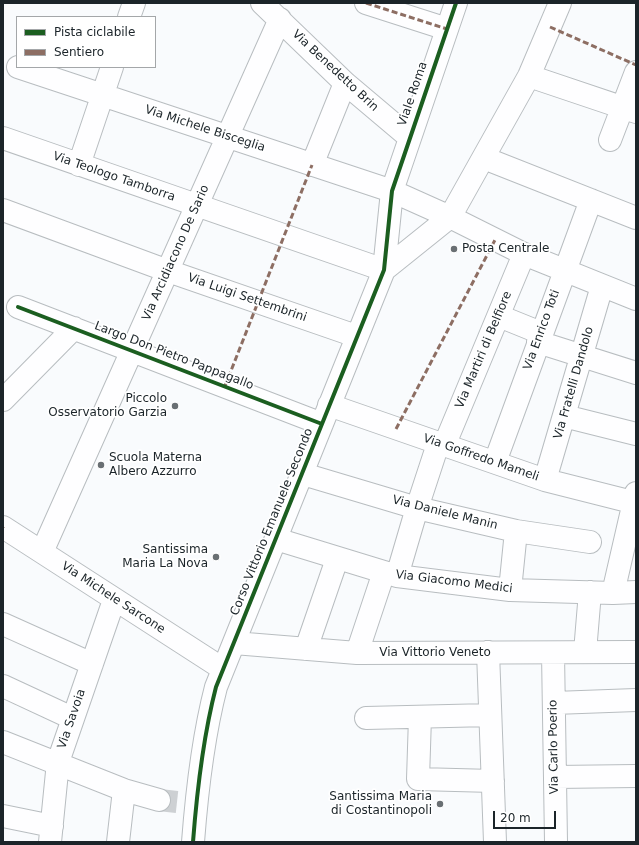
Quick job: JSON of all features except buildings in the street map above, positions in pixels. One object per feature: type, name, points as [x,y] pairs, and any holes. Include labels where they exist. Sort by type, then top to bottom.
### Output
[{"type":"street","points":[[129,16],[134,3]]},
{"type":"street","name":"Via Benedetto Brin","points":[[262,3],[344,83],[409,137]]},
{"type":"street","points":[[366,3],[447,29]]},
{"type":"street","name":"Viale Roma","points":[[392,191],[409,137],[456,3]]},
{"type":"street","points":[[450,217],[529,76],[560,3]]},
{"type":"street","name":"Via Arcidiacono De Sario","points":[[42,552],[280,19]]},
{"type":"street","name":"Via Michele Bisceglia","points":[[3,62],[16,67]]},
{"type":"street","name":"Via Michele Bisceglia","points":[[20,68],[392,191]]},
{"type":"street","points":[[79,165],[112,68]]},
{"type":"street","points":[[610,140],[629,110],[636,72]]},
{"type":"street","points":[[529,76],[629,110]]},
{"type":"street","points":[[312,165],[344,83]]},
{"type":"street","name":"Via Teologo Tamborra","points":[[3,138],[384,270]]},
{"type":"street","points":[[484,158],[636,218]]},
{"type":"street","points":[[392,191],[450,217],[524,254],[636,299]]},
{"type":"street","name":"Corso Vittorio Emanuele Secondo","points":[[193,842],[178,802],[223,670],[303,474],[356,336],[384,270],[392,191]]},
{"type":"street","name":"Via Enrico Toti","points":[[495,462],[539,338],[591,200]]},
{"type":"street","name":"Via Luigi Settembrini","points":[[3,210],[168,271],[356,336]]},
{"type":"street","name":"Corso Vittorio Emanuele Secondo","points":[[384,270],[450,217]]},
{"type":"street","name":"Via Martiri di Belfiore","points":[[357,653],[417,508],[441,445],[499,316],[524,254]]},
{"type":"street","name":"Via Fratelli Dandolo","points":[[545,480],[602,286]]},
{"type":"street","name":"Largo Don Pietro Pappagallo","points":[[18,307],[132,351],[326,414]]},
{"type":"street","points":[[499,316],[539,338],[582,357],[636,373]]},
{"type":"street","points":[[3,400],[74,328]]},
{"type":"street","name":"Via Goffredo Mameli","points":[[326,414],[441,445],[545,480],[635,499]]},
{"type":"street","points":[[564,416],[636,434]]},
{"type":"street","name":"Via Daniele Manin","points":[[303,474],[417,508],[516,531],[590,542]]},
{"type":"street","points":[[613,593],[635,499]]},
{"type":"street","name":"Via Michele Sarcone","points":[[3,528],[223,670]]},
{"type":"street","points":[[510,590],[516,531]]},
{"type":"street","name":"Via Giacomo Medici","points":[[276,539],[337,559],[390,574],[510,590],[613,593],[636,592]]},
{"type":"street","points":[[306,649],[337,559]]},
{"type":"street","points":[[585,652],[590,592]]},
{"type":"street","name":"Via Savoia","points":[[51,834],[58,762],[114,600]]},
{"type":"street","points":[[3,624],[92,664]]},
{"type":"street","name":"Via Vittorio Veneto","points":[[234,643],[357,653],[636,652]]},
{"type":"street","points":[[488,652],[495,842]]},
{"type":"street","name":"Via Carlo Poerio","points":[[553,653],[556,842]]},
{"type":"street","points":[[3,686],[72,718]]},
{"type":"street","points":[[554,703],[636,700]]},
{"type":"street","points":[[366,718],[490,715]]},
{"type":"street","points":[[420,717],[418,779],[493,781]]},
{"type":"street","points":[[3,742],[58,762],[124,790],[178,802]]},
{"type":"street","points":[[555,777],[636,776]]},
{"type":"street","points":[[118,842],[124,790]]},
{"type":"street","points":[[3,816],[51,834]]},
{"type":"tunnel","points":[[159,800],[177,802]]},
{"type":"marked path","points":[[366,3],[447,29]]},
{"type":"marked path","points":[[550,27],[636,65]]},
{"type":"marked path","points":[[225,386],[312,165]]},
{"type":"marked path","points":[[396,429],[495,240]]},
{"type":"cycle path","points":[[193,842],[201,764],[207,725],[216,687],[384,270],[392,191],[456,3]]},
{"type":"cycle path","points":[[18,307],[322,424]]},
{"type":"place","name":"Posta Centrale","points":[[454,249]]},
{"type":"place","name":"Piccolo Osservatorio Garzia","points":[[175,406]]},
{"type":"place","name":"Scuola Materna Albero Azzurro","points":[[101,465]]},
{"type":"place","name":"Santissima Maria La Nova","points":[[216,557]]},
{"type":"place","name":"Santissima Maria di Costantinopoli","points":[[440,804]]}]
